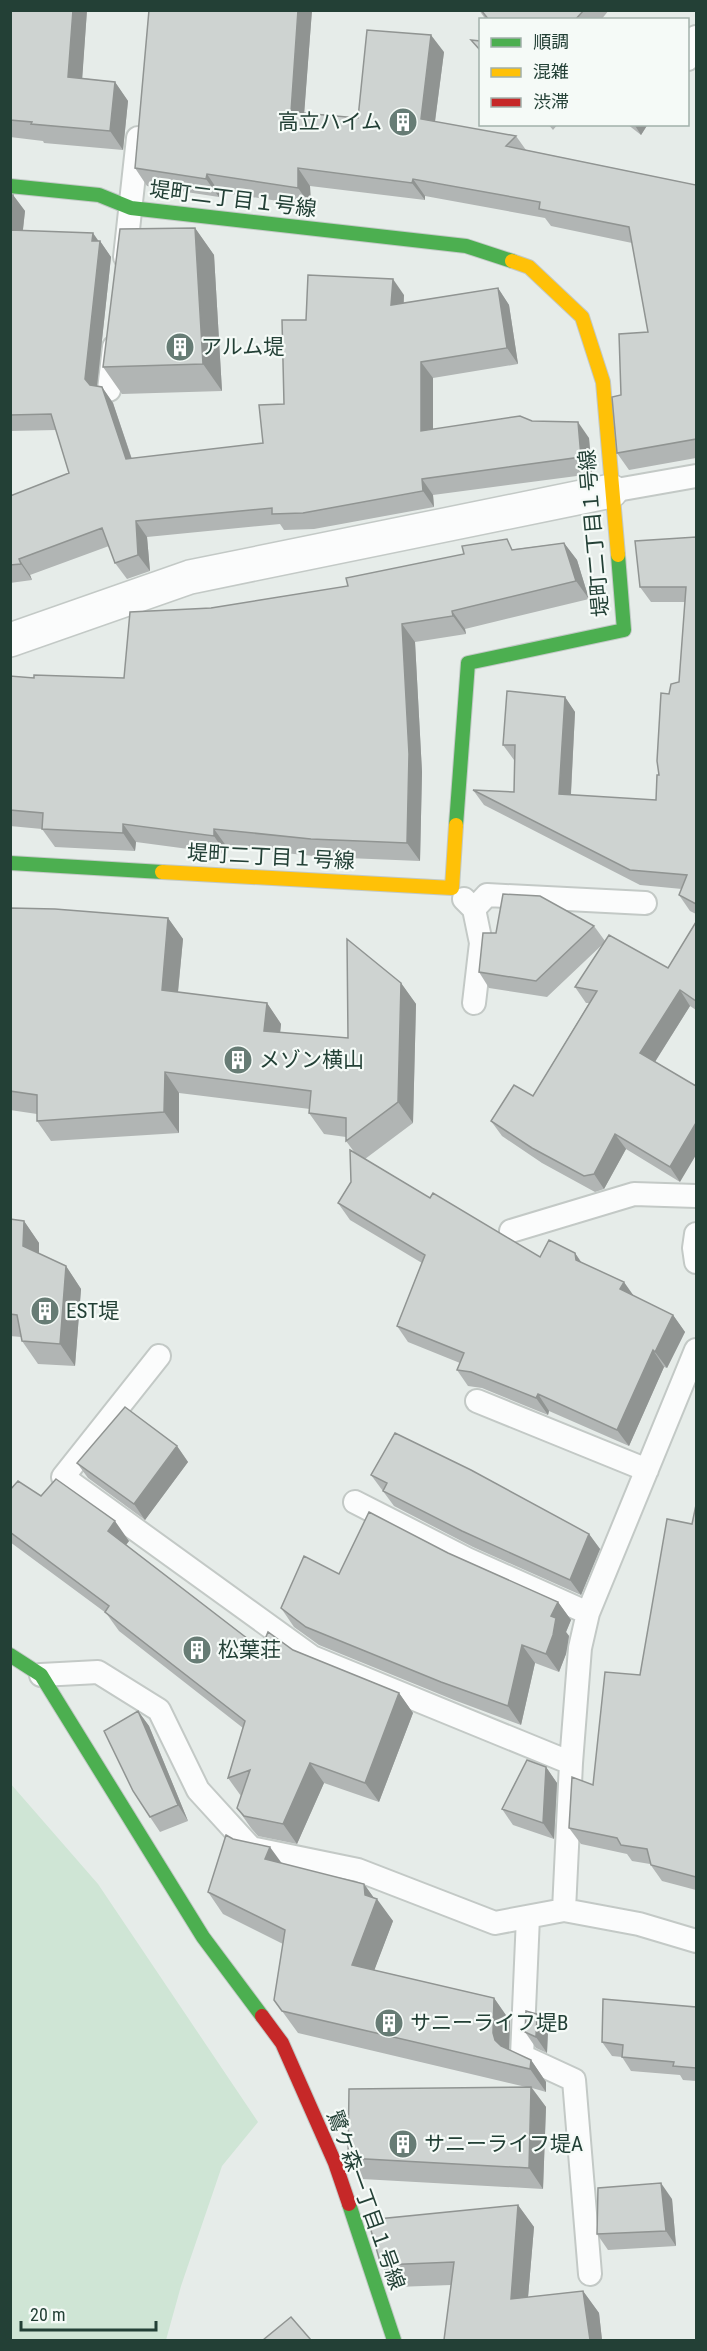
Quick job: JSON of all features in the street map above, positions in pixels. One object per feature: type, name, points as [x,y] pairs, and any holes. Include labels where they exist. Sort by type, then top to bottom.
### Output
[{"type":"street","name":"堤町二丁目１号線","points":[[10,186],[99,195],[131,208],[466,246],[529,267],[582,317],[603,382],[624,630],[468,663],[452,888],[10,863]]},
{"type":"street","points":[[10,640],[190,577],[611,491]]},
{"type":"street","points":[[10,1655],[40,1675]]},
{"type":"street","name":"鷺ケ森一丁目１号線","points":[[40,1675],[203,1937],[282,2043],[335,2163],[393,2340]]},
{"type":"lane","points":[[689,54],[696,37]]},
{"type":"lane","points":[[123,276],[140,115]]},
{"type":"lane","points":[[109,390],[117,322]]},
{"type":"lane","points":[[611,491],[696,476]]},
{"type":"lane","points":[[452,888],[474,909],[481,943],[474,1003]]},
{"type":"lane","points":[[474,909],[486,895],[645,903]]},
{"type":"lane","points":[[511,1231],[634,1194],[696,1196]]},
{"type":"lane","points":[[696,1234],[694,1248],[696,1262]]},
{"type":"lane","points":[[564,1910],[571,1763],[580,1648],[588,1613],[696,1350]]},
{"type":"lane","points":[[159,1356],[63,1477],[312,1658],[571,1763]]},
{"type":"lane","points":[[477,1401],[647,1470]]},
{"type":"lane","points":[[355,1502],[467,1558],[588,1613]]},
{"type":"lane","points":[[40,1675],[98,1672],[159,1710],[198,1790],[251,1848],[358,1870],[495,1923],[564,1910],[639,1924],[696,1941]]},
{"type":"lane","points":[[528,1917],[522,2056],[574,2080],[590,2274]]},
{"type":"green space","points":[[10,1783],[98,1884],[258,2122],[222,2166],[181,2286],[166,2340],[11,2340]]},
{"type":"building","points":[[10,10],[73,10],[68,77],[115,82],[110,131],[10,120]]},
{"type":"building","points":[[149,10],[298,10],[291,112],[358,118],[367,30],[431,35],[421,119],[516,136],[506,146],[696,185],[696,439],[617,453],[612,397],[621,395],[619,334],[648,332],[629,227],[539,209],[540,202],[413,179],[412,183],[298,168],[298,188],[207,174],[206,179],[135,168]]},
{"type":"building","points":[[481,10],[584,10],[577,18],[487,18]]},
{"type":"building","points":[[471,40],[479,41],[479,49]]},
{"type":"building","points":[[10,195],[13,195],[10,225]]},
{"type":"building","points":[[195,228],[203,364],[103,367],[120,229]]},
{"type":"building","points":[[10,230],[93,233],[92,241],[100,241],[85,379],[90,385],[102,387],[126,459],[263,443],[259,405],[284,404],[282,320],[306,320],[308,275],[393,279],[391,305],[498,288],[507,348],[421,362],[421,431],[520,416],[532,421],[578,422],[581,457],[422,479],[423,491],[303,513],[272,514],[272,508],[136,521],[138,555],[115,563],[102,528],[19,559],[21,564],[10,565],[10,496],[69,473],[51,414],[10,415]]},
{"type":"building","points":[[696,537],[696,904],[679,895],[687,875],[630,870],[473,790],[514,792],[515,745],[503,745],[507,691],[565,697],[559,794],[656,800],[657,775],[659,775],[657,761],[661,693],[669,694],[671,684],[679,682],[686,587],[640,587],[635,541]]},
{"type":"building","points":[[507,539],[512,550],[564,543],[576,581],[452,611],[453,616],[402,624],[409,754],[407,843],[311,839],[214,829],[214,836],[123,824],[123,833],[42,829],[43,813],[10,810],[10,676],[124,678],[130,612],[211,608],[348,586],[346,578],[464,554],[462,546]]},
{"type":"building","points":[[503,894],[540,896],[594,926],[536,981],[479,972],[483,933],[496,933]]},
{"type":"building","points":[[10,908],[55,909],[168,918],[162,990],[267,1003],[264,1031],[348,1038],[347,939],[401,983],[398,1102],[346,1141],[346,1118],[309,1113],[311,1091],[165,1072],[164,1112],[37,1121],[37,1095],[10,1091]]},
{"type":"building","points":[[696,922],[696,1001],[680,990],[640,1053],[696,1086],[696,1123],[670,1167],[615,1134],[594,1174],[584,1176],[532,1148],[491,1121],[514,1085],[533,1096],[597,991],[575,987],[609,935],[668,968]]},
{"type":"building","points":[[350,1150],[430,1198],[433,1193],[540,1257],[549,1240],[575,1253],[576,1260],[624,1282],[620,1289],[673,1315],[655,1352],[653,1350],[617,1430],[538,1394],[536,1398],[471,1372],[457,1370],[464,1353],[397,1326],[425,1255],[338,1203],[351,1182]]},
{"type":"building","name":"EST堤","points":[[10,1219],[24,1221],[23,1246],[66,1266],[60,1344],[22,1341],[17,1315],[10,1314]]},
{"type":"building","points":[[125,1407],[177,1446],[134,1504],[77,1463]]},
{"type":"building","points":[[395,1433],[471,1470],[589,1534],[570,1580],[462,1531],[383,1491],[387,1483],[371,1475]]},
{"type":"building","points":[[56,1479],[115,1521],[108,1531],[261,1649],[268,1632],[293,1650],[399,1693],[365,1783],[310,1763],[283,1824],[244,1816],[237,1808],[250,1770],[228,1778],[245,1721],[105,1612],[109,1606],[10,1532],[10,1490],[18,1481],[41,1496]]},
{"type":"building","points":[[696,1505],[696,1877],[651,1865],[647,1849],[621,1845],[617,1838],[569,1828],[572,1777],[593,1785],[605,1672],[640,1675],[667,1519],[692,1524]]},
{"type":"building","points":[[369,1512],[448,1553],[558,1602],[551,1616],[556,1618],[546,1654],[522,1645],[508,1706],[441,1682],[306,1627],[281,1608],[304,1556],[339,1574]]},
{"type":"building","points":[[138,1711],[178,1805],[150,1817],[133,1791],[104,1731]]},
{"type":"building","points":[[527,1760],[546,1767],[543,1823],[502,1809]]},
{"type":"building","points":[[226,1835],[233,1839],[270,1847],[265,1859],[364,1884],[365,1895],[377,1899],[352,1965],[494,1998],[493,2033],[495,2040],[501,2046],[531,2060],[530,2069],[282,2011],[274,2000],[285,1930],[208,1892]]},
{"type":"building","points":[[603,1999],[696,2007],[696,2068],[673,2066],[674,2062],[622,2057],[623,2045],[602,2042]]},
{"type":"building","points":[[526,2011],[537,2014],[536,2037],[525,2032]]},
{"type":"building","points":[[531,2087],[529,2168],[348,2158],[349,2089]]},
{"type":"building","points":[[661,2183],[666,2231],[597,2234],[598,2188]]},
{"type":"building","points":[[518,2205],[511,2299],[583,2291],[590,2340],[444,2340],[454,2262],[381,2265],[368,2220]]},
{"type":"building","points":[[291,2317],[311,2340],[263,2340]]},
{"type":"traffic: fast","points":[[10,186],[99,195],[131,208],[466,246],[512,261]]},
{"type":"traffic: fast","points":[[456,825],[468,663],[624,630],[618,555]]},
{"type":"traffic: fast","points":[[10,863],[162,872]]},
{"type":"traffic: fast","points":[[10,1655],[41,1675],[203,1937],[262,2016]]},
{"type":"traffic: fast","points":[[349,2204],[394,2340]]},
{"type":"traffic: slow","points":[[512,261],[529,267],[582,317],[603,382],[618,555]]},
{"type":"traffic: slow","points":[[162,872],[452,888],[456,825]]},
{"type":"traffic: jam","points":[[262,2016],[282,2043],[335,2163],[349,2204]]},
{"type":"place","name":"高立ハイム","points":[[403,122]]},
{"type":"place","name":"アルム堤","points":[[180,347]]},
{"type":"place","name":"メゾン横山","points":[[238,1060]]},
{"type":"place","name":"EST堤","points":[[45,1311]]},
{"type":"place","name":"松葉荘","points":[[197,1650]]},
{"type":"place","name":"サニーライフ堤B","points":[[389,2023]]},
{"type":"place","name":"サニーライフ堤A","points":[[403,2144]]}]
